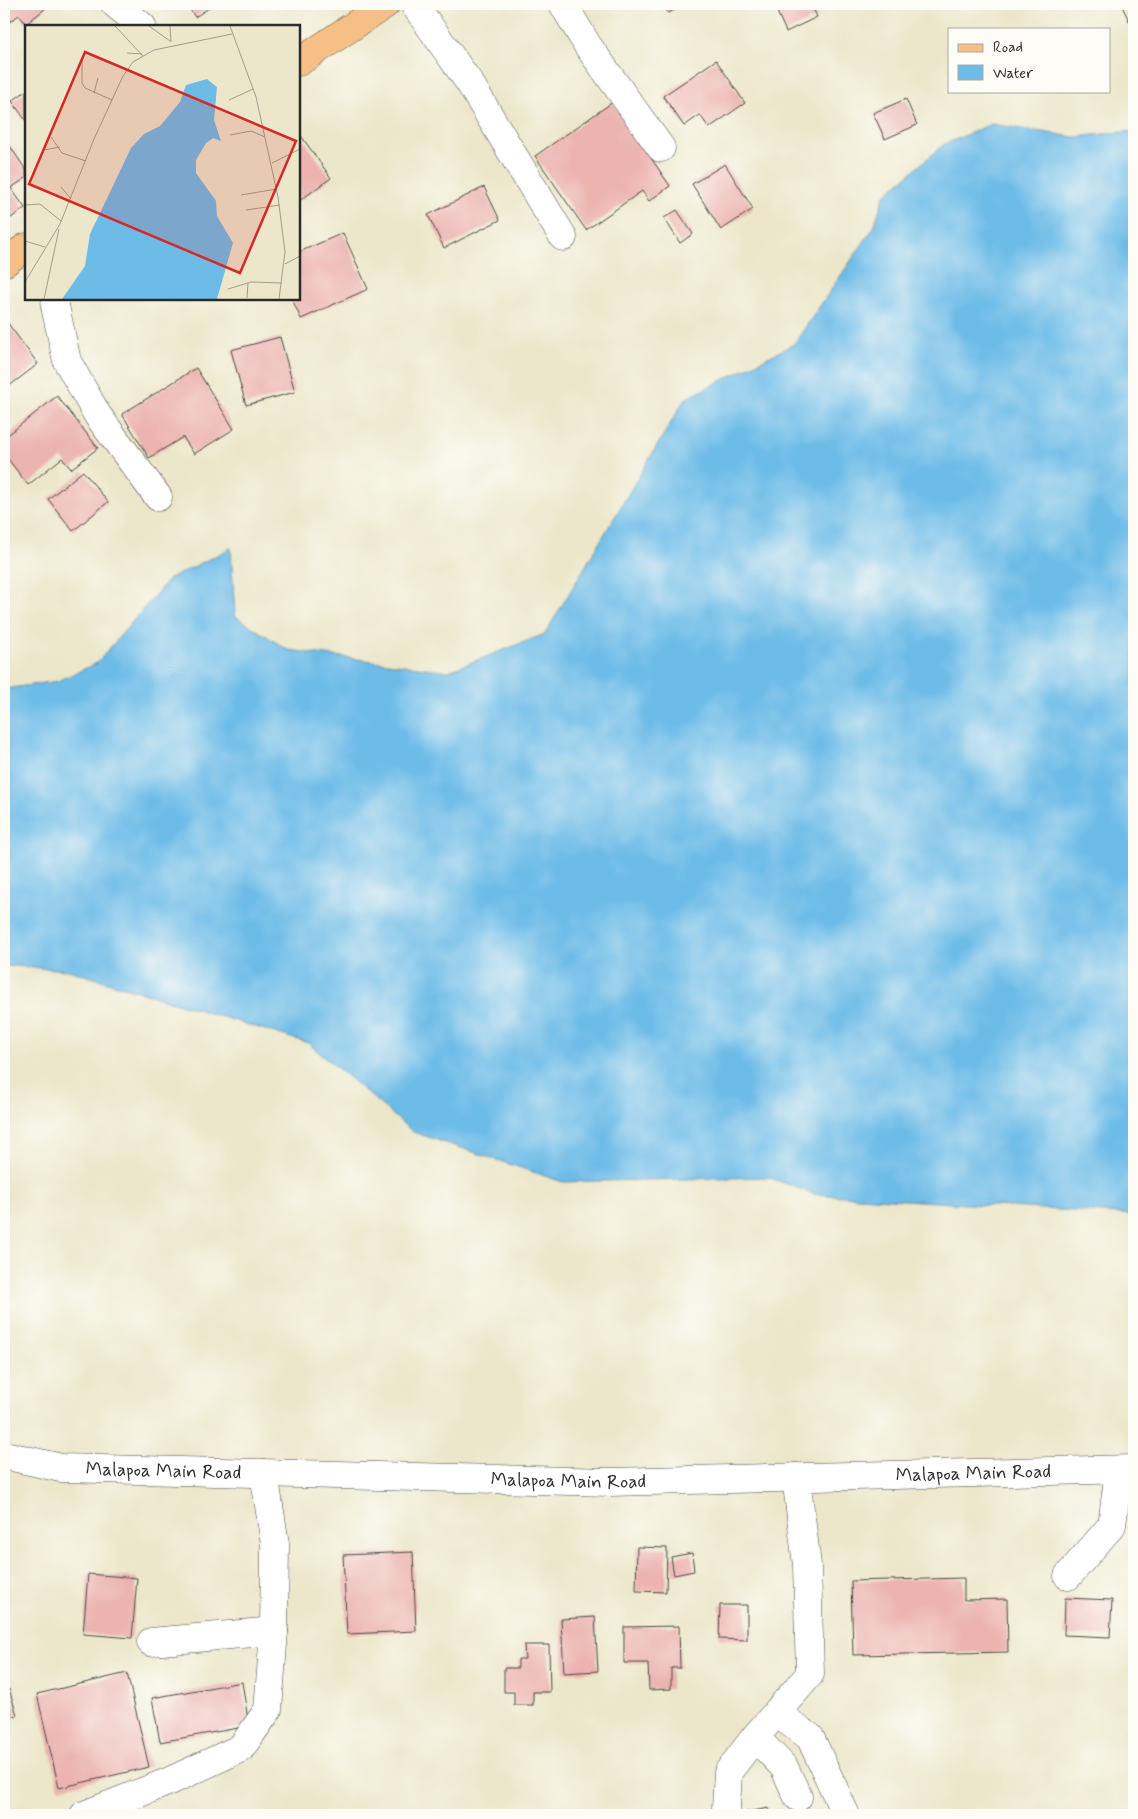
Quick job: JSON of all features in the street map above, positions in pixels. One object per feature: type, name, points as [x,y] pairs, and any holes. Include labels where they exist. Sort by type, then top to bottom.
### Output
[{"type":"main road","points":[[300,61],[386,4]]},
{"type":"main road","points":[[4,263],[25,248]]},
{"type":"street","points":[[115,4],[141,25]]},
{"type":"street","points":[[414,4],[469,82],[563,237]]},
{"type":"street","points":[[563,4],[588,46],[661,148]]},
{"type":"street","points":[[56,300],[55,306],[67,361],[98,416],[158,497]]},
{"type":"street","name":"Malapoa Main Road","points":[[4,1455],[61,1468],[610,1482],[1126,1469]]},
{"type":"street","points":[[1068,1576],[1112,1525],[1126,1469]]},
{"type":"street","points":[[84,1815],[170,1781],[241,1748],[268,1710],[274,1631],[274,1544],[264,1473]]},
{"type":"street","points":[[726,1808],[728,1772],[755,1737],[810,1674],[807,1565],[796,1477]]},
{"type":"street","points":[[151,1642],[274,1631]]},
{"type":"street","points":[[776,1712],[810,1737],[845,1813]]},
{"type":"street","points":[[755,1737],[784,1767],[798,1796]]},
{"type":"water","points":[[991,124],[1074,137],[1134,131],[1134,1215],[813,1194],[768,1177],[563,1182],[413,1132],[308,1043],[68,970],[4,967],[4,689],[58,681],[97,663],[169,579],[231,548],[235,616],[288,650],[449,671],[545,634],[685,399],[794,344],[874,227],[884,196],[943,145]]},
{"type":"building","points":[[4,4],[43,4],[46,8],[26,24],[19,15],[4,26]]},
{"type":"building","points":[[186,4],[215,4],[195,17]]},
{"type":"building","points":[[663,4],[686,4],[668,13]]},
{"type":"building","points":[[782,4],[811,4],[817,17],[786,32],[775,7]]},
{"type":"building","points":[[1121,4],[1134,4],[1134,31]]},
{"type":"building","points":[[716,60],[745,103],[709,128],[700,115],[684,126],[663,96]]},
{"type":"building","points":[[25,92],[25,120],[12,101]]},
{"type":"building","points":[[906,99],[917,125],[885,139],[873,113]]},
{"type":"building","points":[[613,102],[670,186],[649,201],[642,191],[586,230],[535,156]]},
{"type":"building","points":[[300,134],[331,178],[300,200]]},
{"type":"building","points":[[4,137],[25,168],[25,179],[11,188],[25,208],[4,223]]},
{"type":"building","points":[[725,164],[753,209],[721,230],[692,184]]},
{"type":"building","points":[[484,187],[500,220],[444,248],[428,215]]},
{"type":"building","points":[[677,210],[693,234],[680,243],[664,218]]},
{"type":"building","points":[[343,233],[368,289],[301,319],[292,300],[300,300],[300,252]]},
{"type":"building","points":[[4,318],[38,364],[4,390]]},
{"type":"building","points":[[280,337],[295,392],[246,405],[231,350]]},
{"type":"building","points":[[196,368],[234,429],[194,454],[183,437],[149,458],[122,414]]},
{"type":"building","points":[[57,396],[98,448],[71,469],[62,458],[28,485],[4,454],[4,438]]},
{"type":"building","points":[[83,471],[108,502],[73,531],[48,499]]},
{"type":"building","points":[[637,1547],[667,1548],[666,1592],[636,1591]]},
{"type":"building","points":[[413,1552],[416,1631],[347,1634],[343,1555]]},
{"type":"building","points":[[692,1553],[694,1571],[674,1575],[671,1557]]},
{"type":"building","points":[[88,1574],[137,1578],[132,1638],[83,1634]]},
{"type":"building","points":[[964,1578],[964,1600],[1007,1599],[1008,1652],[853,1655],[851,1581]]},
{"type":"building","points":[[1065,1598],[1112,1600],[1110,1637],[1064,1635]]},
{"type":"building","points":[[720,1605],[747,1605],[747,1640],[719,1639]]},
{"type":"building","points":[[595,1617],[598,1671],[564,1673],[561,1619]]},
{"type":"building","points":[[679,1626],[680,1668],[671,1668],[671,1689],[649,1690],[648,1663],[624,1663],[624,1627]]},
{"type":"building","points":[[524,1645],[549,1645],[550,1692],[533,1692],[533,1705],[514,1705],[514,1692],[504,1692],[504,1668],[518,1668],[518,1659],[525,1659]]},
{"type":"building","points":[[127,1673],[149,1767],[59,1788],[37,1694]]},
{"type":"building","points":[[242,1682],[249,1726],[160,1742],[152,1698]]},
{"type":"building","points":[[9,1689],[17,1715],[4,1719],[4,1690]]},
{"type":"building","points":[[769,1808],[770,1815],[737,1815],[737,1814]]}]
